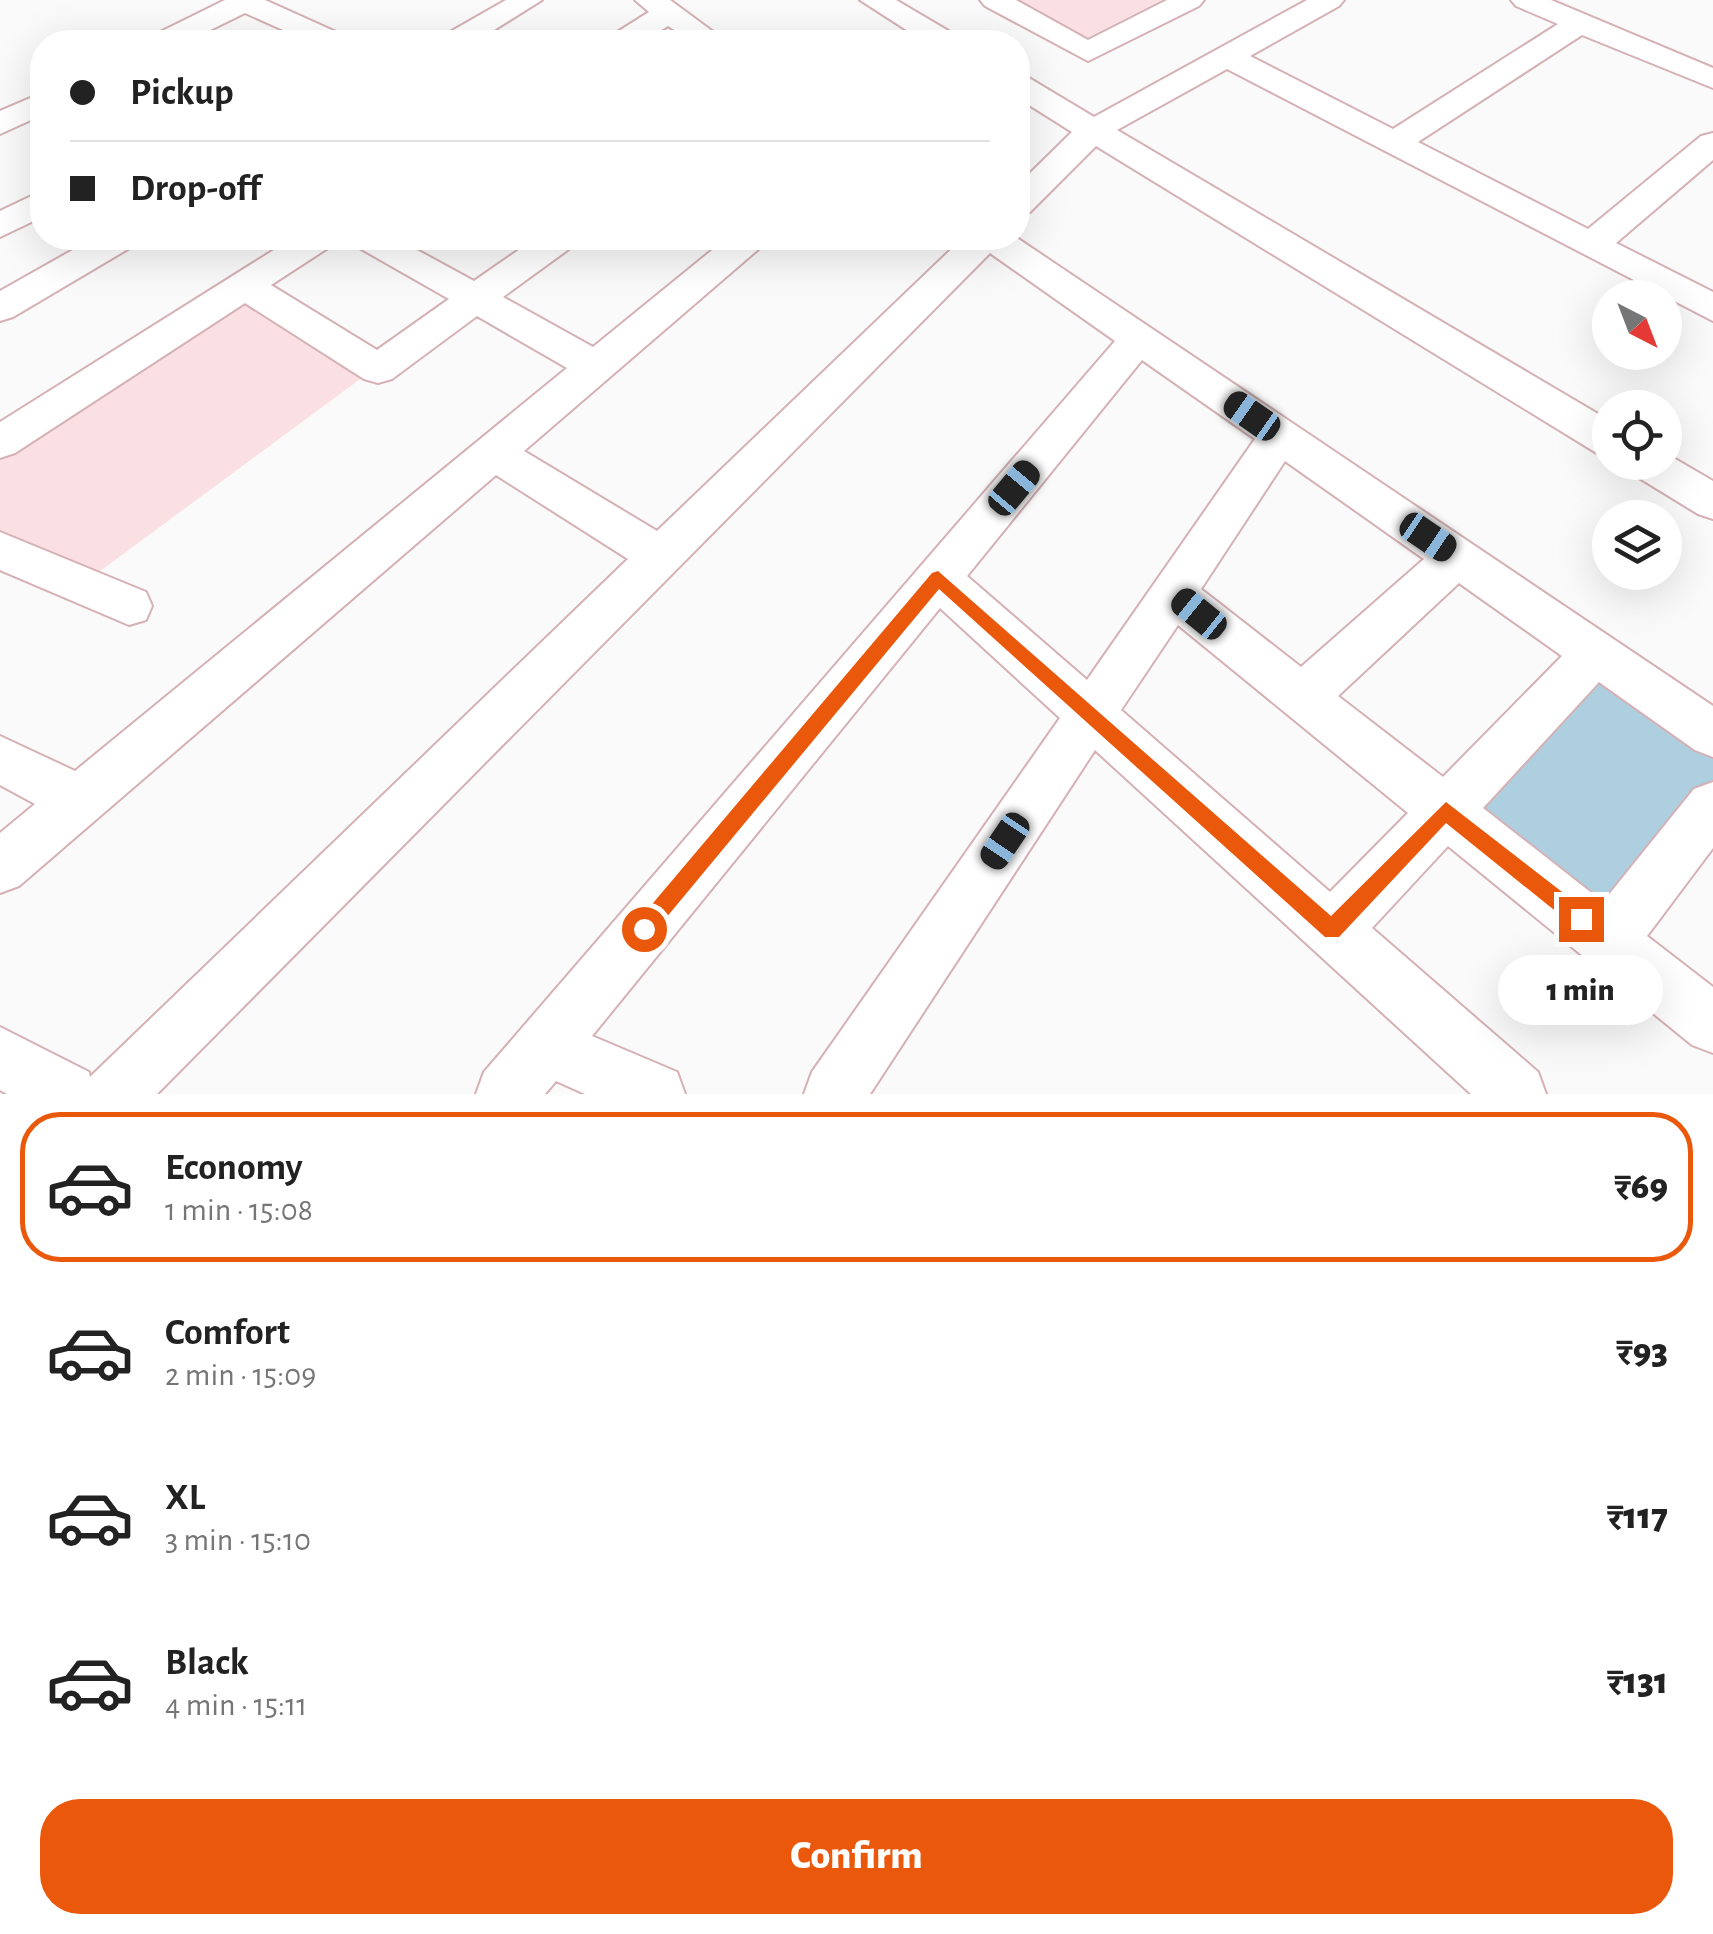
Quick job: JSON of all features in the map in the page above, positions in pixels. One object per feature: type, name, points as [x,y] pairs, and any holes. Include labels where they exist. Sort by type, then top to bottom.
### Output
[{"type":"street","points":[[475,30],[528,0]]},
{"type":"street","points":[[875,0],[926,30]]},
{"type":"street","points":[[995,0],[1088,52]]},
{"type":"street","points":[[1030,82],[1189,0]]},
{"type":"street","points":[[1526,0],[1713,79]]},
{"type":"street","points":[[186,30],[242,1],[307,30]]},
{"type":"street","points":[[1030,192],[1092,130],[1226,56],[1307,4]]},
{"type":"street","points":[[634,30],[659,6],[694,30]]},
{"type":"street","points":[[1393,143],[1580,23]]},
{"type":"street","points":[[1226,56],[1713,308]]},
{"type":"street","points":[[1030,92],[1592,430]]},
{"type":"street","points":[[0,124],[30,109]]},
{"type":"street","points":[[1591,245],[1707,155]]},
{"type":"street","points":[[0,226],[30,209]]},
{"type":"street","points":[[0,308],[99,250]]},
{"type":"street","points":[[0,442],[299,250]]},
{"type":"street","points":[[390,250],[596,366]]},
{"type":"street","points":[[244,285],[378,369],[543,250]]},
{"type":"street","points":[[0,867],[734,250]]},
{"type":"street","points":[[114,1094],[972,250]]},
{"type":"street","points":[[1011,250],[1713,734]]},
{"type":"street","points":[[506,1094],[1139,338]]},
{"type":"street","points":[[834,1094],[1280,435]]},
{"type":"street","points":[[493,453],[660,556]]},
{"type":"street","points":[[1676,480],[1713,502]]},
{"type":"street","points":[[0,550],[128,606]]},
{"type":"street","points":[[1302,697],[1457,558]]},
{"type":"street","points":[[938,578],[1332,930],[1495,1087]]},
{"type":"street","points":[[1173,594],[1713,1024]]},
{"type":"street","points":[[1332,930],[1596,653]]},
{"type":"street","points":[[0,759],[80,800]]},
{"type":"street","points":[[1608,941],[1713,806]]},
{"type":"street","points":[[546,1046],[654,1094]]},
{"type":"street","points":[[0,1057],[67,1094]]},
{"type":"shaded area","points":[[1018,0],[1162,0],[1087,38]]},
{"type":"shaded area","points":[[243,298],[363,377],[88,580],[0,542],[0,458]]},
{"type":"building","points":[[1605,673],[1713,747],[1713,786],[1607,921],[1475,817]]},
{"type":"route","points":[[644,929],[938,578],[1332,930],[1446,811],[1581,919]]}]
